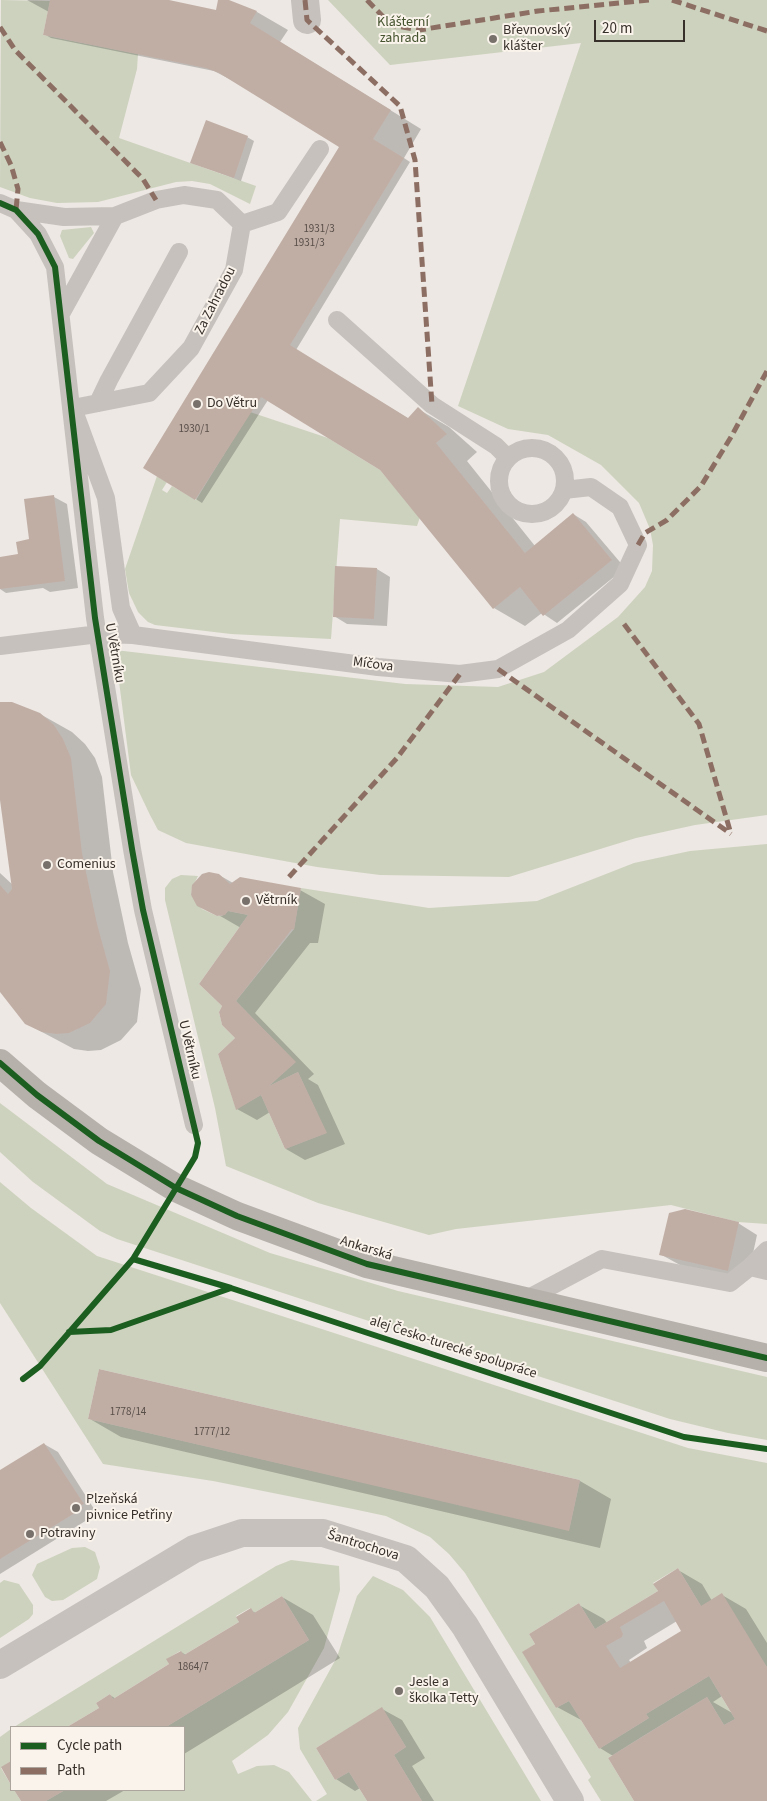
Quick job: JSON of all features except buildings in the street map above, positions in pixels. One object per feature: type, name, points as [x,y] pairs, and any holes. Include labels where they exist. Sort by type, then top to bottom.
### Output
[{"type":"street","name":"Ankarská","points":[[0,1063],[37,1095],[99,1141],[188,1195],[237,1216],[367,1264],[767,1358]]},
{"type":"street","name":"Šantrochova","points":[[0,1666],[194,1549],[242,1533],[323,1533],[406,1559],[437,1587],[465,1626],[570,1801]]},
{"type":"lane","points":[[16,210],[64,217],[115,216],[156,200],[184,194],[217,200],[242,224],[278,212],[320,149]]},
{"type":"lane","name":"U Větrníku","points":[[0,203],[16,210],[38,234],[55,266],[99,634],[143,910],[194,1125]]},
{"type":"lane","points":[[62,312],[115,216]]},
{"type":"lane","name":"Za Zahradou","points":[[73,408],[149,393],[191,348],[234,270],[242,224]]},
{"type":"lane","points":[[98,403],[179,252]]},
{"type":"lane","points":[[337,320],[432,405],[496,446],[507,457]]},
{"type":"lane","points":[[73,408],[106,498],[121,608],[133,635]]},
{"type":"lane","points":[[527,447],[545,450],[560,462],[565,475],[564,490],[556,504],[539,514],[520,512],[500,492],[500,471],[507,457],[527,447]]},
{"type":"lane","name":"Míčova","points":[[0,646],[99,634],[133,635],[378,666],[460,674],[498,669],[568,630],[620,584],[638,545],[620,507],[591,487],[564,490]]},
{"type":"lane","points":[[524,1301],[602,1259],[730,1283],[767,1250]]},
{"type":"lane","points":[[750,1267],[767,1271]]},
{"type":"green space","points":[[1,0],[50,1],[43,35],[138,54],[137,69],[119,138],[256,186],[250,204],[210,184],[192,181],[176,182],[98,202],[57,203],[30,198],[0,187]]},
{"type":"green space","name":"Klášterní zahrada","points":[[328,0],[767,0],[767,815],[695,825],[636,838],[509,877],[380,875],[317,867],[186,843],[158,830],[131,775],[115,650],[405,684],[498,687],[544,672],[618,617],[645,587],[652,571],[653,545],[650,529],[639,503],[601,465],[548,435],[508,429],[458,406],[581,43],[390,65]]},
{"type":"green space","points":[[91,227],[94,233],[73,259],[69,258],[60,236],[62,230]]},
{"type":"green space","points":[[250,412],[328,438],[380,470],[420,517],[417,526],[340,519],[331,639],[231,634],[155,625],[148,622],[138,612],[129,593],[125,569],[157,476],[167,482],[162,490],[167,493],[172,486],[196,500]]},
{"type":"green space","points":[[767,844],[767,1224],[738,1222],[671,1205],[456,1229],[429,1235],[318,1203],[226,1166],[215,1108],[165,900],[165,888],[172,879],[181,875],[198,876],[191,895],[202,909],[217,916],[222,916],[228,911],[248,915],[199,984],[222,1006],[219,1012],[222,1025],[235,1038],[218,1054],[236,1109],[261,1095],[285,1149],[326,1133],[298,1072],[269,1086],[295,1062],[236,1001],[294,929],[301,888],[429,908],[537,901],[634,863],[690,851]]},
{"type":"green space","points":[[0,1103],[107,1184],[270,1253],[398,1291],[767,1377],[767,1440],[670,1419],[117,1239],[100,1231],[33,1182],[0,1152]]},
{"type":"green space","points":[[0,1182],[31,1208],[97,1256],[688,1448],[767,1463],[767,1667],[701,1606],[678,1568],[653,1583],[658,1591],[595,1629],[579,1603],[529,1634],[535,1644],[523,1652],[556,1708],[569,1701],[599,1749],[649,1718],[646,1714],[709,1676],[735,1719],[724,1725],[707,1697],[643,1736],[608,1758],[634,1801],[601,1801],[588,1780],[591,1777],[465,1573],[449,1554],[430,1537],[386,1516],[213,1481],[103,1464],[0,1303]],"holes":[[[99,1369],[580,1480],[569,1530],[88,1419]]]},
{"type":"green space","points":[[85,1547],[95,1552],[100,1567],[97,1579],[63,1600],[52,1601],[45,1597],[32,1575],[37,1564],[72,1548]]},
{"type":"green space","points":[[291,1560],[339,1566],[340,1590],[324,1648],[288,1712],[268,1735],[232,1761],[238,1774],[257,1766],[274,1765],[289,1772],[312,1801],[46,1801],[63,1791],[185,1791],[185,1726],[168,1726],[309,1640],[282,1596],[254,1613],[250,1608],[236,1616],[239,1622],[184,1655],[180,1651],[167,1659],[169,1664],[113,1699],[110,1694],[96,1703],[99,1708],[69,1726],[16,1726],[276,1566]]},
{"type":"green space","name":"Jesle a školka Tetty","points":[[373,1576],[403,1590],[430,1617],[541,1801],[422,1801],[394,1755],[406,1747],[382,1708],[316,1748],[335,1780],[349,1772],[367,1801],[316,1801],[327,1794],[300,1749],[298,1728],[337,1657],[357,1596]]},
{"type":"green space","points":[[4,1580],[19,1584],[33,1605],[33,1614],[29,1619],[0,1638],[0,1583]]},
{"type":"green space","points":[[10,1730],[10,1762],[1,1768],[10,1783],[10,1791],[15,1791],[21,1801],[0,1801],[0,1737]]},
{"type":"marked path","points":[[305,0],[307,20],[400,106],[415,160],[432,405]]},
{"type":"marked path","points":[[367,0],[391,25],[419,30],[538,11],[649,0]]},
{"type":"marked path","points":[[672,0],[767,31]]},
{"type":"marked path","points":[[0,27],[15,50],[143,179],[156,200]]},
{"type":"marked path","points":[[0,142],[11,165],[18,189],[16,210]]},
{"type":"marked path","points":[[638,545],[645,533],[667,520],[701,486],[731,437],[767,371]]},
{"type":"marked path","points":[[624,624],[699,724],[731,834]]},
{"type":"marked path","points":[[498,669],[731,834]]},
{"type":"marked path","points":[[289,877],[397,758],[460,674]]},
{"type":"cycle path","points":[[0,203],[16,210],[38,234],[55,267],[95,618],[132,849],[143,910],[198,1143],[195,1157],[133,1259],[40,1366],[23,1379]]},
{"type":"cycle path","points":[[0,1063],[37,1095],[99,1141],[176,1188],[237,1216],[367,1264],[767,1358]]},
{"type":"cycle path","name":"alej Česko-turecké spolupráce","points":[[133,1259],[231,1288],[684,1437],[767,1449]]},
{"type":"cycle path","points":[[69,1332],[111,1330],[231,1288]]},
{"type":"place","name":"Břevnovský klášter","points":[[493,39]]},
{"type":"place","name":"Do Větru","points":[[197,404]]},
{"type":"place","name":"Comenius","points":[[47,865]]},
{"type":"place","name":"Větrník","points":[[246,901]]},
{"type":"place","name":"Plzeňská pivnice Petřiny","points":[[76,1508]]},
{"type":"place","name":"Potraviny","points":[[30,1534]]},
{"type":"place","name":"Jesle a školka Tetty","points":[[399,1691]]}]
